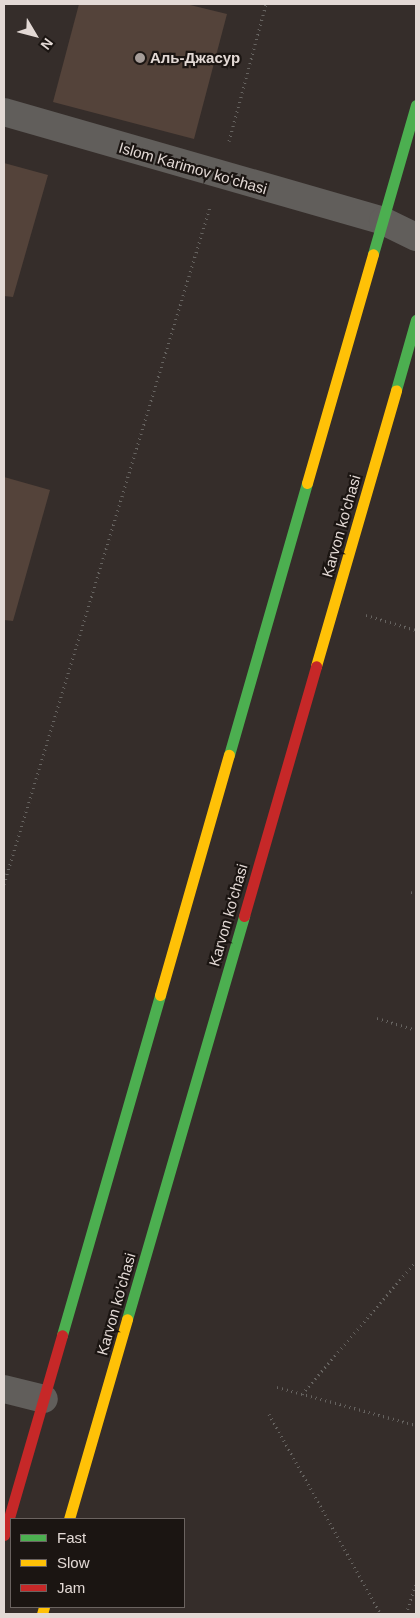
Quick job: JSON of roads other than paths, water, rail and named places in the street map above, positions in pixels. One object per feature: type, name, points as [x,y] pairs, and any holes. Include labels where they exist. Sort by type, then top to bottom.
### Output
[{"type":"main road","points":[[4,1535],[416,105]]},
{"type":"main road","name":"Karvon ko'chasi","points":[[70,1518],[416,320]]},
{"type":"street","name":"Islom Karimov ko‘chasi","points":[[4,112],[219,176],[383,221],[416,237]]},
{"type":"street","points":[[4,1389],[44,1399]]},
{"type":"place","name":"Аль-Джасур","points":[[140,58]]}]
